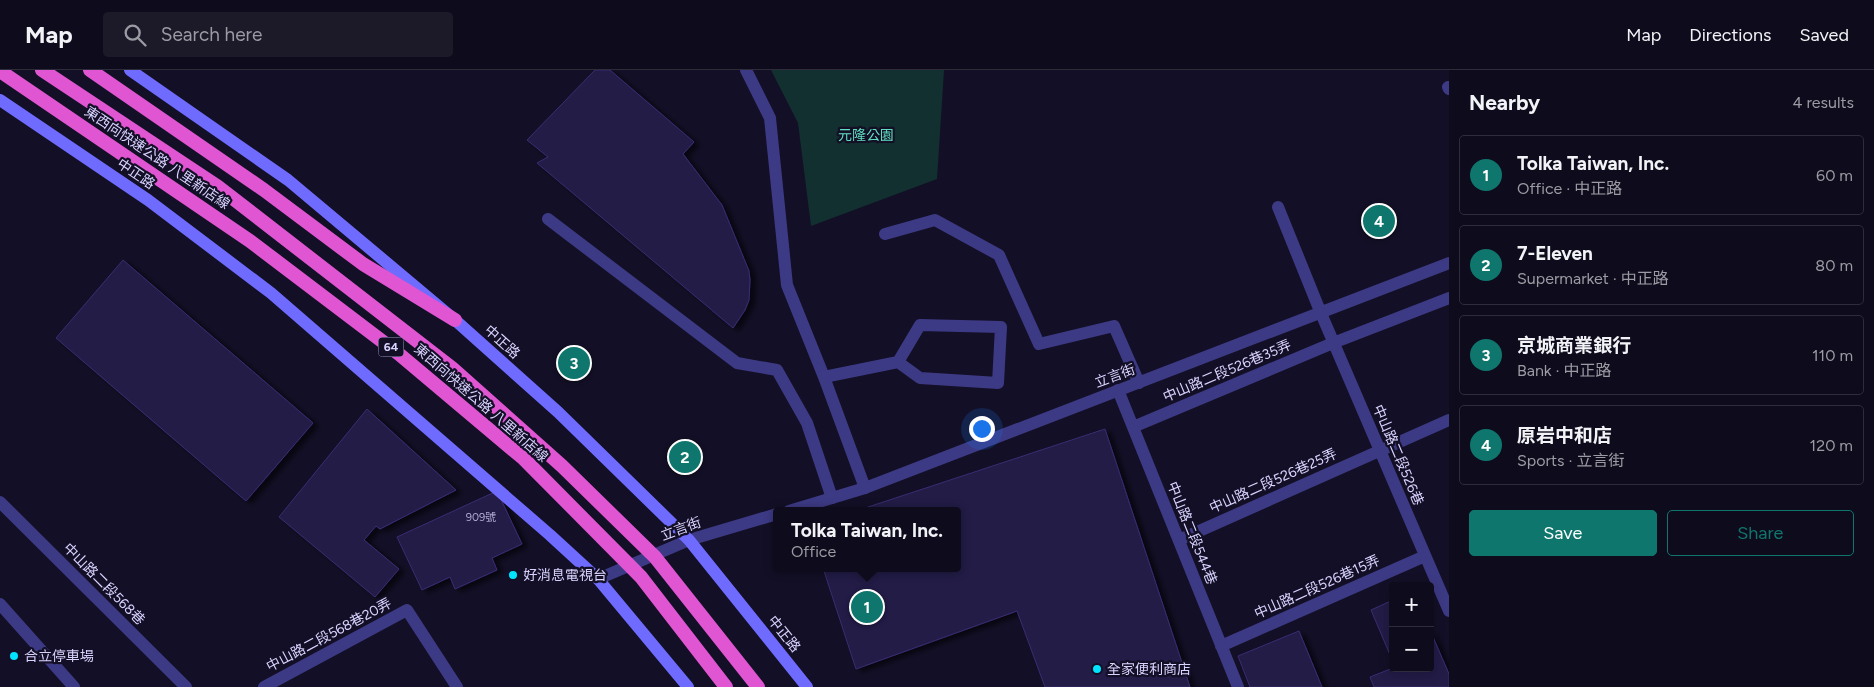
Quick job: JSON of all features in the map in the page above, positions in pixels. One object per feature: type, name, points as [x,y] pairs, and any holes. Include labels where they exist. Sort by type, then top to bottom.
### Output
[{"type":"highway","name":"東西向快速公路 八里新店線","points":[[42,70],[216,186],[452,368],[562,466],[655,557],[758,687]]},
{"type":"highway","points":[[90,70],[264,190],[363,264],[455,320]]},
{"type":"highway","name":"東西向快速公路 八里新店線","points":[[0,71],[250,241],[400,354],[517,452],[641,577],[726,687]]},
{"type":"main road","name":"中正路","points":[[130,70],[288,180],[455,320],[558,412],[689,540],[807,687]]},
{"type":"main road","name":"中正路","points":[[0,100],[148,200],[272,293],[598,579],[688,687]]},
{"type":"street","points":[[746,70],[770,118],[787,285],[866,488]]},
{"type":"street","name":"中山路二段526巷","points":[[1278,207],[1320,311],[1449,610]]},
{"type":"street","points":[[548,219],[737,362],[777,370],[807,423],[832,498]]},
{"type":"street","points":[[885,234],[935,220],[999,255],[1039,344],[1114,326],[1139,383]]},
{"type":"street","name":"立言街","points":[[802,507],[866,488],[1320,311],[1449,263]]},
{"type":"street","name":"中山路二段526巷35弄","points":[[1133,427],[1334,343],[1449,298]]},
{"type":"street","points":[[824,377],[898,362],[920,378],[998,383],[1001,327],[920,325],[898,362]]},
{"type":"street","name":"中山路二段544巷","points":[[1118,390],[1238,687]]},
{"type":"street","name":"中山路二段526巷25弄","points":[[1179,540],[1449,420]]},
{"type":"street","name":"中山路二段568巷","points":[[0,502],[186,687]]},
{"type":"street","name":"立言街","points":[[598,579],[689,540],[773,515]]},
{"type":"street","name":"中山路二段526巷15弄","points":[[1221,646],[1425,556]]},
{"type":"street","points":[[0,604],[74,687]]},
{"type":"street","name":"中山路二段568巷20弄","points":[[264,687],[407,610],[458,687]]},
{"type":"green space","name":"元隆公園","points":[[771,70],[944,70],[937,179],[811,226],[798,123]]},
{"type":"building","points":[[595,70],[610,70],[694,142],[683,154],[722,205],[749,271],[749,300],[733,328],[537,163],[548,157],[527,140]]},
{"type":"building","points":[[123,260],[313,423],[246,501],[56,338]]},
{"type":"building","points":[[367,409],[456,490],[380,529],[376,526],[364,540],[399,569],[375,597],[279,517]]},
{"type":"building","points":[[1105,429],[1190,687],[1045,687],[1017,611],[856,669],[824,572],[961,572],[961,507],[868,507]]},
{"type":"building","points":[[497,491],[522,544],[492,558],[497,570],[455,589],[450,577],[422,590],[397,537]]},
{"type":"building","points":[[1389,602],[1389,653],[1371,610]]},
{"type":"building","points":[[1299,631],[1322,687],[1250,687],[1238,656]]},
{"type":"building","points":[[1434,639],[1449,674],[1449,687],[1374,687],[1370,677],[1389,670],[1389,672],[1434,672]]},
{"type":"place","name":"原岩中和店","points":[[1379,221]]},
{"type":"place","name":"京城商業銀行","points":[[574,363]]},
{"type":"place","name":"7-Eleven","points":[[685,457]]},
{"type":"place","name":"好消息電視台","points":[[513,575]]},
{"type":"place","name":"Tolka Taiwan, Inc.","points":[[867,607]]},
{"type":"place","name":"合立停車場","points":[[14,656]]},
{"type":"place","name":"全家便利商店","points":[[1097,669]]}]
